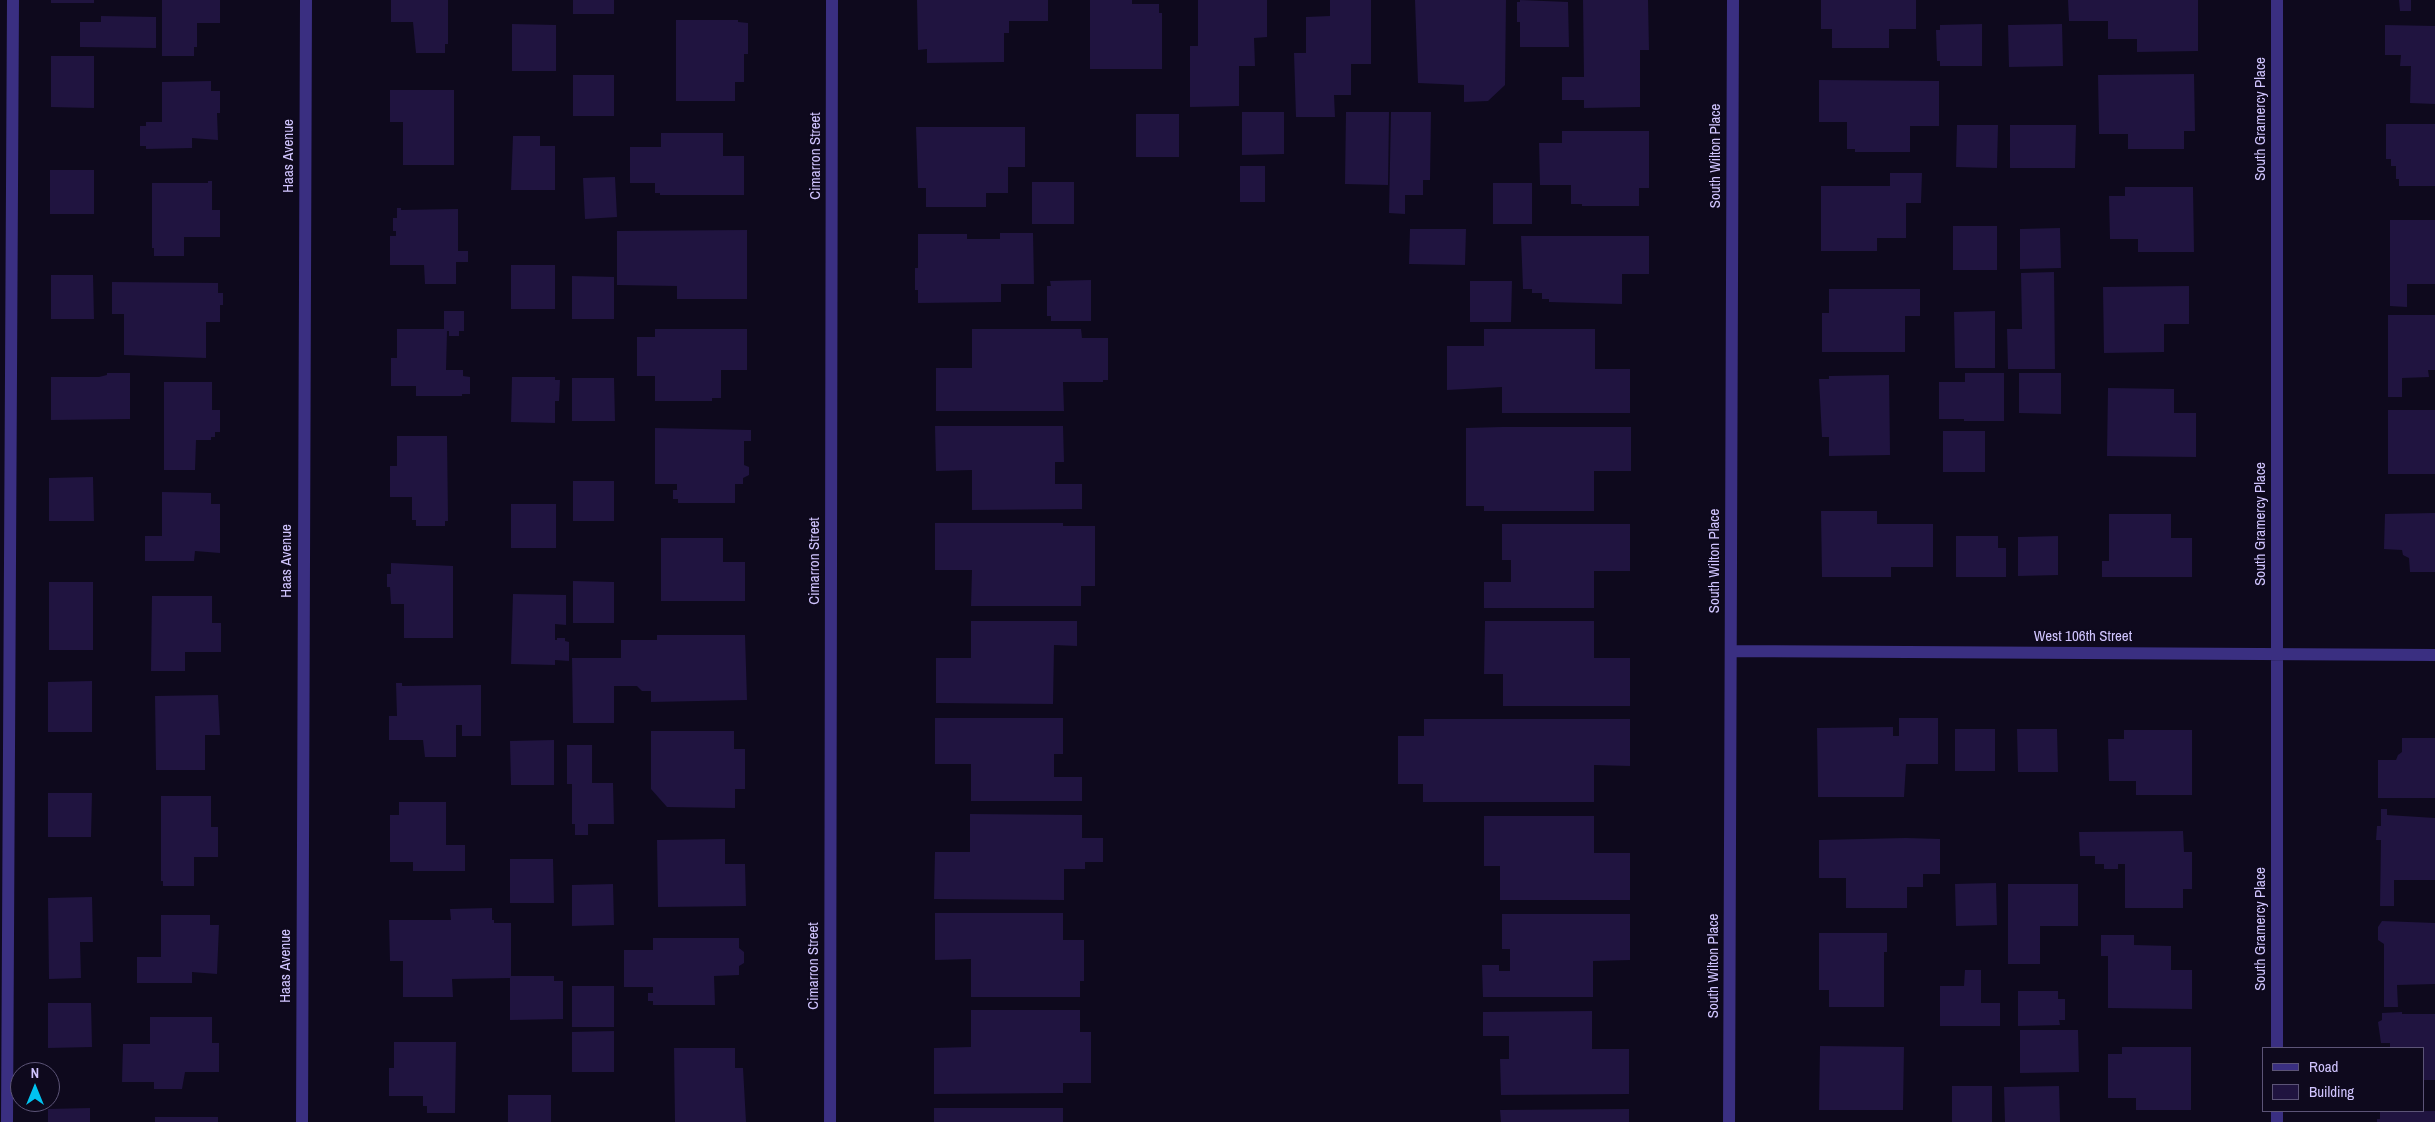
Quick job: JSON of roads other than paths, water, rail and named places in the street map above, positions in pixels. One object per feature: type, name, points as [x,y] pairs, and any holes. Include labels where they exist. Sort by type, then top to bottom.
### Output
[{"type":"street","points":[[8,1122],[13,0]]},
{"type":"street","name":"Haas Avenue","points":[[302,1122],[306,0]]},
{"type":"street","name":"Cimarron Street","points":[[830,1122],[832,0]]},
{"type":"street","name":"South Wilton Place","points":[[1729,1122],[1733,0]]},
{"type":"street","name":"South Gramercy Place","points":[[2277,0],[2277,1047]]},
{"type":"street","name":"West 106th Street","points":[[1731,651],[2435,655]]}]
